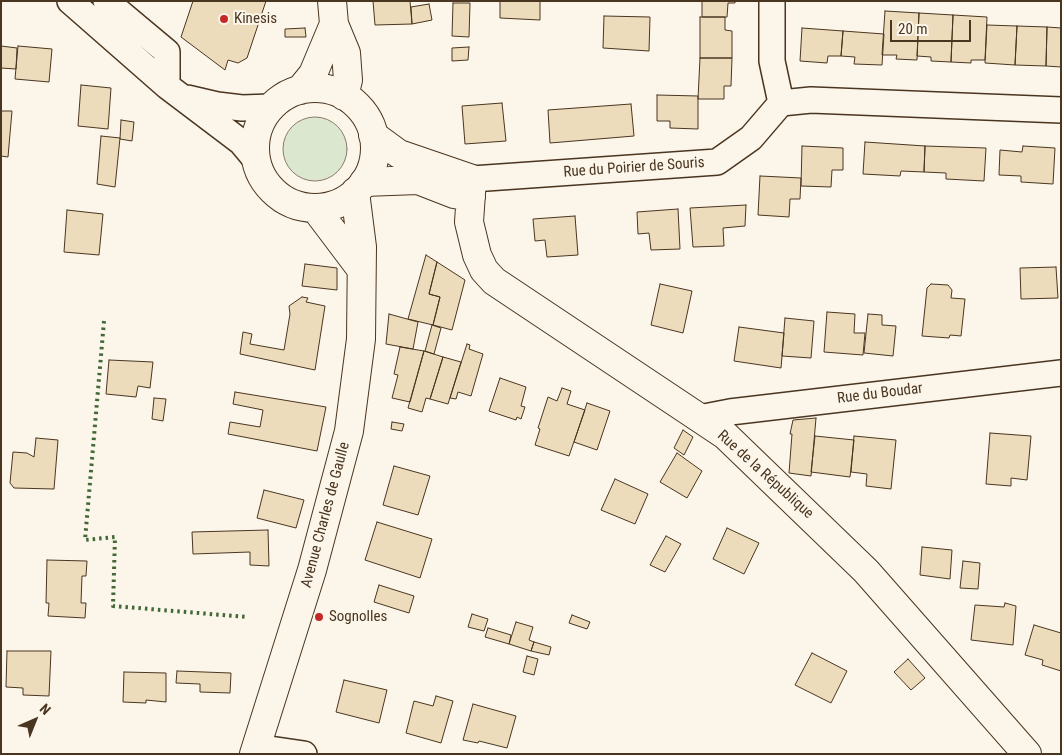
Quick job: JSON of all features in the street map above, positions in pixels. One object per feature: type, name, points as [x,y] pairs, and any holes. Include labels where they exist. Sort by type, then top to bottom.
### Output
[{"type":"main road","points":[[300,90],[313,74],[333,12]]},
{"type":"main road","points":[[333,12],[346,53],[348,80],[344,96]]},
{"type":"main road","points":[[315,88],[330,90],[344,96],[363,113],[373,136],[372,168],[360,187],[330,207],[315,208],[295,205],[277,195],[263,180],[256,160],[255,141],[260,123],[271,107],[284,97],[300,90],[315,88]]},
{"type":"main road","name":"Rue du Poirier de Souris","points":[[373,136],[399,154],[471,188]]},
{"type":"main road","name":"Rue du Poirier de Souris","points":[[360,187],[418,180],[454,194],[471,188]]},
{"type":"main road","name":"Avenue Charles de Gaulle","points":[[255,750],[312,570],[349,431],[361,339],[360,269],[362,247],[360,187]]},
{"type":"main road","name":"Rue de la République","points":[[471,188],[469,222],[476,255],[484,270],[494,281],[725,435],[866,571],[1027,754]]},
{"type":"main road","points":[[315,208],[360,269]]},
{"type":"street","points":[[70,1],[175,91],[241,142],[256,160]]},
{"type":"street","points":[[106,1],[167,52],[175,91]]},
{"type":"street","points":[[772,1],[772,61],[781,102],[811,100],[1061,110]]},
{"type":"street","points":[[175,91],[217,106],[242,108],[271,107]]},
{"type":"street","name":"Rue du Poirier de Souris","points":[[471,188],[717,162],[751,138],[781,102]]},
{"type":"street","name":"Rue du Boudar","points":[[699,418],[730,412],[1061,373]]},
{"type":"street","points":[[255,750],[304,754]]},
{"type":"green space","points":[[309,117],[321,117],[338,126],[345,137],[347,149],[345,161],[338,172],[321,181],[309,181],[297,176],[288,167],[283,155],[283,143],[288,131],[297,122]]},
{"type":"building","name":"Kinesis","points":[[193,1],[266,1],[247,58],[238,63],[228,60],[225,70],[181,37]]},
{"type":"building","points":[[373,1],[410,1],[412,24],[375,25]]},
{"type":"building","points":[[500,1],[540,1],[540,20],[500,18]]},
{"type":"building","points":[[702,1],[735,1],[735,3],[728,3],[727,17],[702,17]]},
{"type":"building","points":[[453,3],[470,3],[469,37],[452,36]]},
{"type":"building","points":[[429,4],[432,20],[412,24],[411,7]]},
{"type":"building","points":[[885,11],[919,13],[917,60],[896,59],[897,55],[882,55]]},
{"type":"building","points":[[919,13],[953,15],[951,62],[931,61],[931,57],[917,56]]},
{"type":"building","points":[[953,15],[987,17],[985,60],[971,60],[971,63],[951,62]]},
{"type":"building","points":[[604,16],[650,17],[649,51],[603,48]]},
{"type":"building","points":[[700,17],[725,17],[725,30],[732,31],[732,58],[700,58]]},
{"type":"building","points":[[987,25],[1017,26],[1015,65],[985,63]]},
{"type":"building","points":[[1017,26],[1047,27],[1046,66],[1015,65]]},
{"type":"building","points":[[1047,27],[1061,28],[1061,67],[1046,66]]},
{"type":"building","points":[[305,28],[306,37],[285,37],[285,29]]},
{"type":"building","points":[[802,28],[843,31],[841,56],[828,56],[827,63],[800,61]]},
{"type":"building","points":[[843,31],[884,34],[882,65],[854,64],[855,57],[841,56]]},
{"type":"building","points":[[1,46],[17,48],[16,69],[1,68]]},
{"type":"building","points":[[18,46],[52,49],[49,82],[15,79]]},
{"type":"building","points":[[469,47],[468,60],[452,61],[452,48]]},
{"type":"building","points":[[700,58],[732,58],[731,86],[724,86],[724,99],[698,99]]},
{"type":"building","points":[[81,85],[111,88],[108,129],[78,126]]},
{"type":"building","points":[[657,95],[698,96],[698,129],[670,128],[670,121],[657,121]]},
{"type":"building","points":[[502,103],[506,141],[465,144],[462,106]]},
{"type":"building","points":[[631,104],[634,136],[550,143],[548,110]]},
{"type":"building","points":[[1,111],[12,111],[8,157],[1,156]]},
{"type":"building","points":[[121,120],[134,122],[132,141],[120,139]]},
{"type":"building","points":[[101,136],[120,138],[115,187],[97,184]]},
{"type":"building","points":[[865,142],[925,146],[924,172],[901,171],[900,176],[863,174]]},
{"type":"building","points":[[802,146],[843,148],[843,170],[832,170],[831,187],[801,186]]},
{"type":"building","points":[[925,146],[986,148],[984,181],[946,179],[946,173],[924,172]]},
{"type":"building","points":[[1023,146],[1055,148],[1053,184],[1021,182],[1021,176],[999,175],[1000,150],[1022,152]]},
{"type":"building","points":[[760,176],[801,178],[800,199],[790,199],[789,217],[758,215]]},
{"type":"building","points":[[746,205],[745,226],[723,228],[724,246],[693,247],[690,208]]},
{"type":"building","points":[[678,209],[680,249],[651,250],[649,233],[638,234],[637,212]]},
{"type":"building","points":[[67,210],[103,214],[99,255],[64,252]]},
{"type":"building","points":[[575,216],[578,255],[547,257],[545,240],[535,241],[533,219]]},
{"type":"building","points":[[426,255],[437,262],[429,294],[440,297],[433,325],[408,319]]},
{"type":"building","points":[[437,262],[465,280],[452,330],[433,325],[440,297],[429,294]]},
{"type":"building","points":[[305,264],[337,268],[337,290],[302,286]]},
{"type":"building","points":[[1056,267],[1058,298],[1021,299],[1020,268]]},
{"type":"building","points":[[660,284],[692,291],[683,333],[651,325]]},
{"type":"building","points":[[931,284],[948,285],[952,290],[951,298],[965,299],[961,336],[950,335],[949,338],[922,336],[927,288]]},
{"type":"building","points":[[302,297],[308,298],[306,302],[325,306],[315,370],[240,354],[243,332],[252,334],[250,344],[284,350],[290,314],[289,306]]},
{"type":"building","points":[[827,312],[855,314],[854,333],[865,333],[863,355],[824,352]]},
{"type":"building","points":[[389,314],[418,322],[413,349],[386,344]]},
{"type":"building","points":[[868,314],[882,315],[882,325],[896,326],[893,356],[864,353]]},
{"type":"building","points":[[785,318],[814,321],[811,358],[782,356]]},
{"type":"building","points":[[432,325],[441,328],[434,354],[425,351]]},
{"type":"building","points":[[739,327],[784,333],[781,368],[734,361]]},
{"type":"building","points":[[467,344],[470,345],[469,349],[483,354],[471,396],[458,392],[456,399],[450,398]]},
{"type":"building","points":[[400,347],[424,351],[410,402],[392,398],[398,375],[394,374]]},
{"type":"building","points":[[424,351],[443,357],[430,399],[426,398],[422,412],[408,408]]},
{"type":"building","points":[[443,357],[461,362],[448,404],[430,399]]},
{"type":"building","points":[[109,360],[153,362],[150,388],[138,386],[136,397],[106,394]]},
{"type":"building","points":[[500,378],[526,387],[521,406],[525,407],[521,419],[517,417],[516,420],[489,411]]},
{"type":"building","points":[[562,388],[571,391],[567,404],[585,410],[569,456],[535,445],[540,429],[538,428],[548,397],[557,401]]},
{"type":"building","points":[[235,392],[326,407],[317,451],[228,434],[230,422],[260,427],[263,410],[233,404]]},
{"type":"building","points":[[154,398],[166,399],[163,421],[152,419]]},
{"type":"building","points":[[587,403],[610,411],[597,450],[574,442]]},
{"type":"building","points":[[816,418],[811,476],[789,473],[792,434],[790,434],[793,420]]},
{"type":"building","points":[[392,422],[404,424],[402,431],[391,429]]},
{"type":"building","points":[[683,430],[693,437],[684,455],[674,448]]},
{"type":"building","points":[[990,433],[1031,436],[1027,480],[1011,478],[1011,486],[986,484]]},
{"type":"building","points":[[815,436],[854,440],[850,477],[811,472]]},
{"type":"building","points":[[854,436],[896,440],[891,489],[866,486],[867,474],[851,472]]},
{"type":"building","points":[[36,438],[58,440],[54,489],[14,488],[10,483],[13,452],[27,453],[34,457]]},
{"type":"building","points":[[677,453],[702,471],[687,498],[660,482]]},
{"type":"building","points":[[394,466],[430,476],[418,515],[383,505]]},
{"type":"building","points":[[615,479],[648,494],[635,524],[601,510]]},
{"type":"building","points":[[264,490],[304,500],[296,528],[257,518]]},
{"type":"building","points":[[377,522],[432,539],[420,578],[365,560]]},
{"type":"building","points":[[727,528],[759,543],[744,574],[713,559]]},
{"type":"building","points":[[268,530],[269,566],[250,565],[250,552],[193,554],[192,532]]},
{"type":"building","points":[[666,536],[681,544],[665,572],[650,565]]},
{"type":"building","points":[[922,547],[952,550],[950,579],[920,575]]},
{"type":"building","points":[[47,560],[87,561],[86,576],[82,576],[81,603],[86,603],[85,618],[48,616],[49,603],[46,603]]},
{"type":"building","points":[[963,561],[980,563],[978,589],[960,588]]},
{"type":"building","points":[[379,585],[414,596],[409,613],[374,602]]},
{"type":"building","points":[[1005,603],[1016,606],[1013,645],[971,640],[975,605],[1004,607]]},
{"type":"building","points":[[472,614],[488,619],[484,631],[468,627]]},
{"type":"building","points":[[572,615],[590,622],[587,629],[569,623]]},
{"type":"building","points":[[516,622],[533,627],[529,640],[534,642],[531,651],[509,644]]},
{"type":"building","points":[[1034,625],[1061,633],[1061,671],[1042,665],[1043,660],[1025,655]]},
{"type":"building","points":[[488,628],[511,635],[509,644],[485,637]]},
{"type":"building","points":[[534,642],[551,647],[549,655],[531,651]]},
{"type":"building","points":[[7,651],[51,651],[49,696],[23,695],[23,688],[6,687]]},
{"type":"building","points":[[812,653],[847,671],[831,703],[795,685]]},
{"type":"building","points":[[527,656],[538,659],[534,675],[523,672]]},
{"type":"building","points":[[908,659],[925,678],[911,690],[894,672]]},
{"type":"building","points":[[177,671],[231,673],[230,693],[200,692],[200,684],[176,683]]},
{"type":"building","points":[[124,672],[166,673],[166,702],[146,700],[146,703],[123,702]]},
{"type":"building","points":[[344,680],[387,690],[379,723],[336,712]]},
{"type":"building","points":[[436,696],[453,701],[441,743],[406,733],[414,701],[433,706]]},
{"type":"building","points":[[473,704],[516,716],[507,748],[479,741],[478,743],[463,740]]},
{"type":"hedge","points":[[104,321],[85,540],[115,537],[113,606],[247,617]]},
{"type":"place","name":"Kinesis","points":[[224,19]]},
{"type":"place","name":"Sognolles","points":[[319,617]]}]
